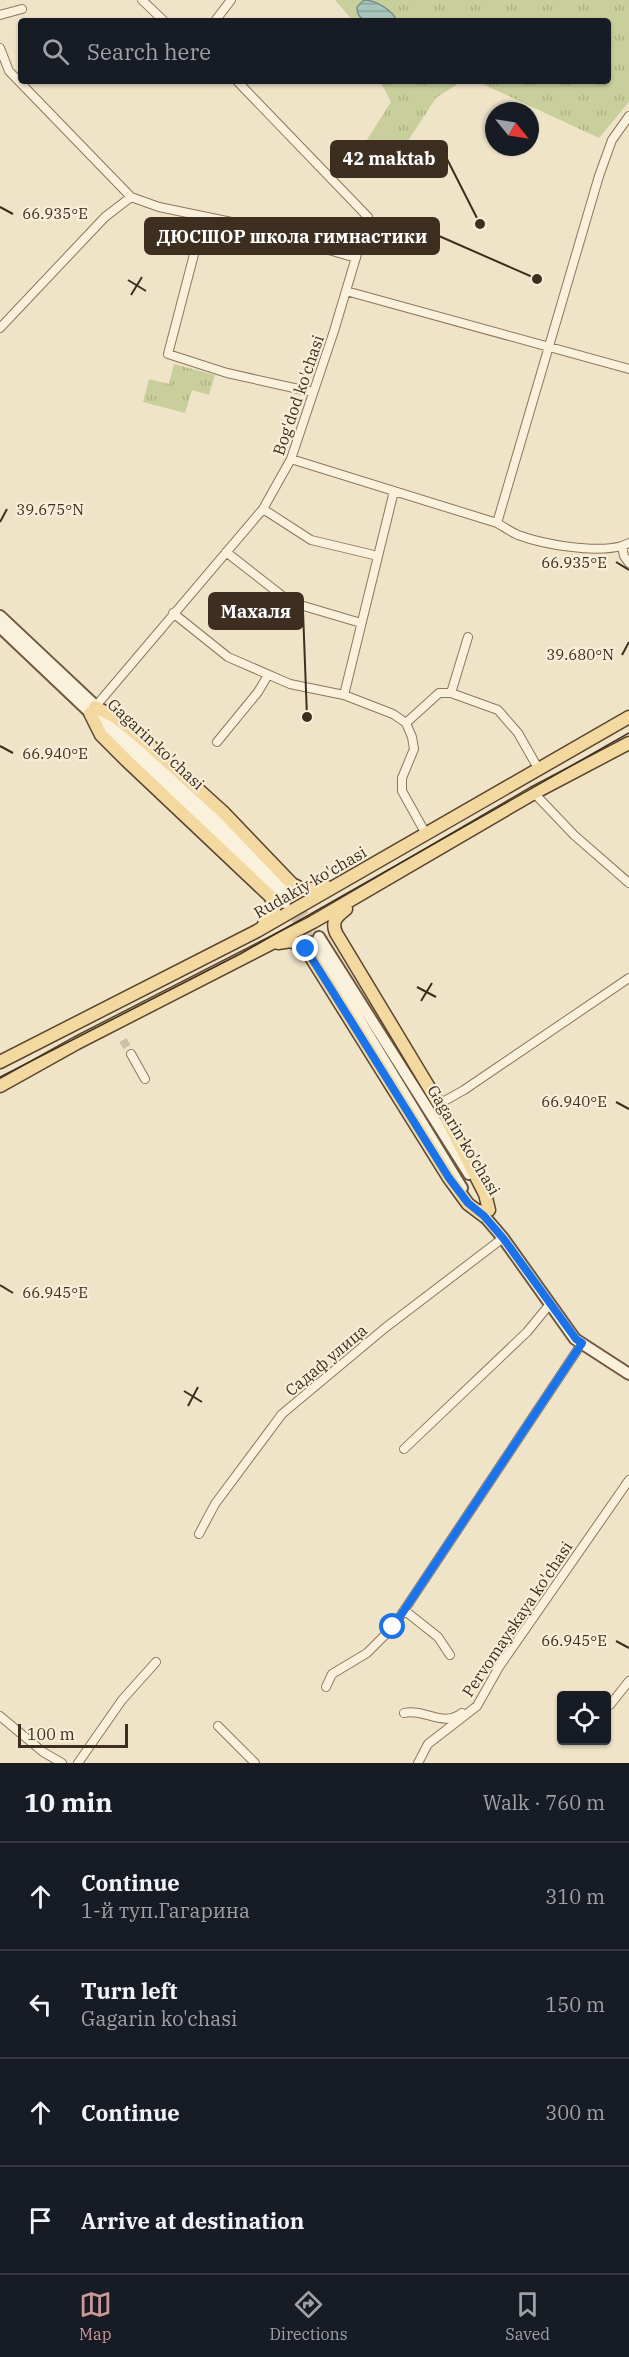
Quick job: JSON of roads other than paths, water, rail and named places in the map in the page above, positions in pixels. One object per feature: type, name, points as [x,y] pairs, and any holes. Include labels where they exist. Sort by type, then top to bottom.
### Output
[{"type":"main road","name":"Gagarin ko'chasi","points":[[0,616],[93,710]]},
{"type":"main road","name":"Gagarin ko'chasi","points":[[0,627],[254,855],[288,899]]},
{"type":"main road","points":[[93,710],[117,718],[148,744],[223,812],[296,887],[310,890],[342,883]]},
{"type":"main road","points":[[93,710],[101,735],[271,897],[274,906],[273,914],[257,931]]},
{"type":"main road","name":"Rudakiy ko'chasi","points":[[0,1062],[257,931],[629,717]]},
{"type":"main road","name":"Rudakiy ko'chasi","points":[[0,1086],[368,891],[534,794],[629,743]]},
{"type":"main road","points":[[392,854],[400,871]]},
{"type":"main road","points":[[368,891],[336,917],[334,928],[341,944],[439,1104],[485,1194],[487,1213]]},
{"type":"main road","name":"Gagarin ko'chasi","points":[[316,940],[465,1192],[487,1213],[576,1339],[629,1374]]},
{"type":"main road","points":[[263,948],[291,941],[306,949],[449,1178],[468,1203],[487,1213]]},
{"type":"main road","points":[[143,988],[151,1005]]},
{"type":"street","points":[[142,0],[161,18]]},
{"type":"street","points":[[217,18],[231,0]]},
{"type":"street","points":[[0,15],[22,9]]},
{"type":"street","points":[[0,48],[9,71],[18,80]]},
{"type":"street","points":[[22,84],[131,197],[159,207],[247,226],[356,258]]},
{"type":"street","name":"Bog'dod ko'chasi","points":[[93,710],[263,509],[291,459],[368,217],[240,84]]},
{"type":"street","points":[[497,523],[602,167],[612,140],[627,121]]},
{"type":"street","points":[[0,328],[105,217],[131,197]]},
{"type":"street","points":[[204,216],[168,354],[227,374],[312,392]]},
{"type":"street","points":[[346,291],[629,369]]},
{"type":"street","points":[[291,459],[497,523],[517,534],[544,542],[606,550],[626,544],[624,556],[629,563]]},
{"type":"street","points":[[344,695],[394,491]]},
{"type":"street","points":[[263,509],[311,540],[378,556]]},
{"type":"street","points":[[226,552],[290,602],[361,623]]},
{"type":"street","points":[[173,613],[228,657],[290,684],[344,695],[393,714],[406,723],[414,749],[402,778],[402,791],[426,834]]},
{"type":"street","points":[[451,693],[468,637]]},
{"type":"street","points":[[218,742],[258,692],[268,675]]},
{"type":"street","points":[[406,723],[438,693],[451,693],[498,710],[518,733],[538,768]]},
{"type":"street","points":[[534,794],[574,835],[629,883]]},
{"type":"street","points":[[439,1104],[464,1090],[629,978]]},
{"type":"street","points":[[131,1053],[145,1079]]},
{"type":"street","name":"Садаф улица","points":[[199,1534],[215,1504],[282,1414],[385,1328],[503,1238]]},
{"type":"street","points":[[404,1449],[527,1332],[550,1304]]},
{"type":"street","points":[[326,1687],[332,1674],[367,1653],[393,1627],[582,1343]]},
{"type":"street","name":"Pervomayskaya ko'chasi","points":[[417,1763],[428,1744],[477,1706],[499,1667],[629,1480]]},
{"type":"street","points":[[404,1610],[438,1637],[450,1655]]},
{"type":"street","points":[[78,1763],[122,1700],[156,1662]]},
{"type":"street","points":[[404,1713],[416,1710],[442,1720],[458,1716],[474,1704],[499,1667]]},
{"type":"street","points":[[611,1704],[629,1680]]},
{"type":"street","points":[[0,1716],[43,1752],[62,1763]]},
{"type":"street","points":[[218,1726],[255,1763]]},
{"type":"water","points":[[364,0],[374,2],[383,6],[395,18],[361,18],[357,7]]},
{"type":"tunnel","points":[[290,895],[319,937]]},
{"type":"tunnel","points":[[287,905],[312,942]]},
{"type":"tunnel","points":[[123,1040],[131,1054]]},
{"type":"tram line","points":[[0,1077],[240,954],[629,733]]},
{"type":"place","name":"42 maktab","points":[[480,224]]},
{"type":"place","name":"ДЮСШОР школа гимнастики","points":[[537,279]]},
{"type":"place","name":"Махаля","points":[[307,717]]}]
